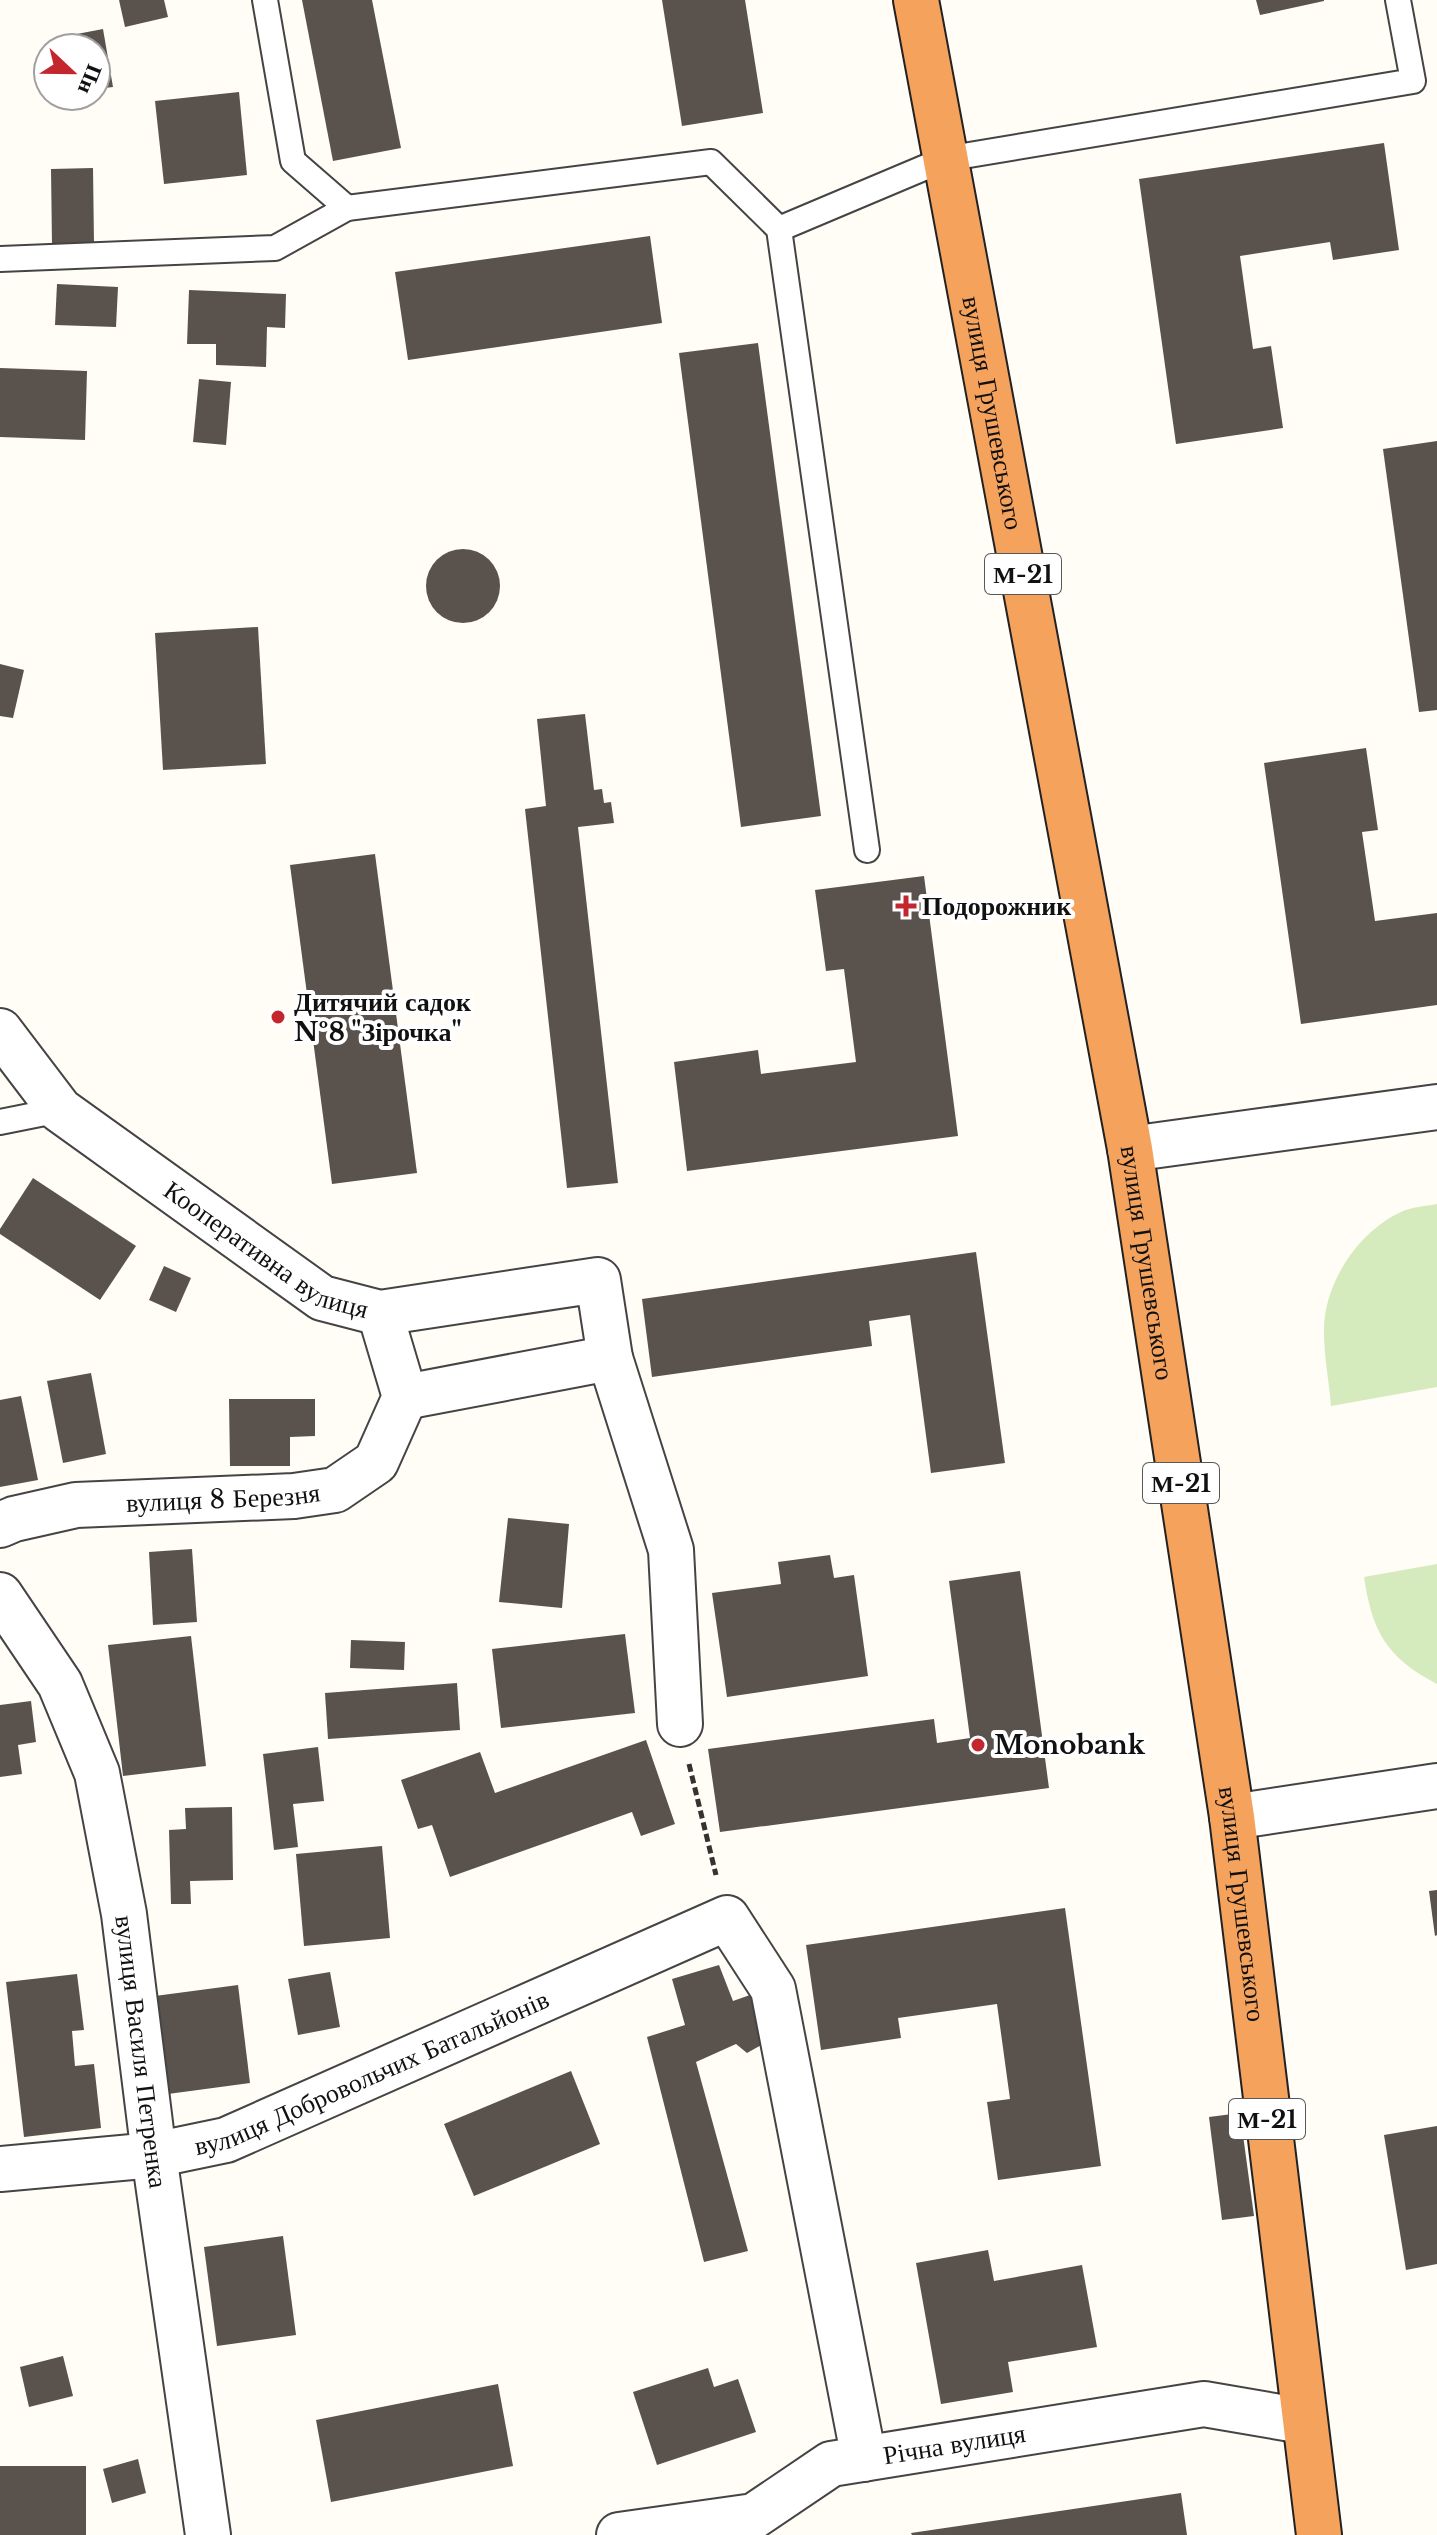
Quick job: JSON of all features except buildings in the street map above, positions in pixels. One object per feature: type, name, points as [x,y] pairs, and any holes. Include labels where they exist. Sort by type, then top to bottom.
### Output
[{"type":"highway","name":"вулиця Грушевського","points":[[916,0],[1130,1149],[1232,1817],[1319,2535]]},
{"type":"street","name":"Кооперативна вулиця","points":[[0,1031],[60,1110],[322,1298],[380,1313],[598,1280],[610,1358]]},
{"type":"street","points":[[1130,1149],[1437,1107]]},
{"type":"street","points":[[380,1313],[405,1397],[610,1358],[671,1550],[680,1724]]},
{"type":"street","name":"вулиця 8 Березня","points":[[0,1525],[76,1505],[294,1496],[335,1490],[376,1462],[405,1397]]},
{"type":"street","name":"вулиця Василя Петренка","points":[[0,1595],[60,1684],[97,1773],[124,1914],[154,2155],[208,2535]]},
{"type":"street","points":[[1232,1817],[1437,1786]]},
{"type":"street","points":[[727,1918],[773,1989],[864,2459]]},
{"type":"street","name":"вулиця Добровольчих Батальйонів","points":[[0,2169],[154,2155],[226,2140],[727,1918]]},
{"type":"street","name":"Річна вулиця","points":[[619,2535],[714,2529],[754,2516],[831,2464],[1204,2404],[1303,2421]]},
{"type":"lane","points":[[265,0],[293,161],[347,208]]},
{"type":"lane","points":[[779,229],[945,159],[1413,81],[1398,0]]},
{"type":"lane","points":[[0,259],[275,248],[347,208],[711,162],[779,229],[867,850]]},
{"type":"lane","points":[[0,1122],[60,1110]]},
{"type":"path","points":[[680,1724],[727,1918]]},
{"type":"green space","points":[[1437,1204],[1437,1387],[1331,1406],[1324,1332],[1325,1314],[1337,1278],[1357,1246],[1385,1221],[1405,1210]]},
{"type":"green space","points":[[1437,1564],[1437,1684],[1406,1664],[1385,1641],[1372,1613],[1364,1577]]},
{"type":"place","name":"Подорожник","points":[[906,906]]},
{"type":"place","name":"Дитячий садок №8 \"Зірочка\"","points":[[278,1017]]},
{"type":"place","name":"Monobank","points":[[978,1745]]}]
